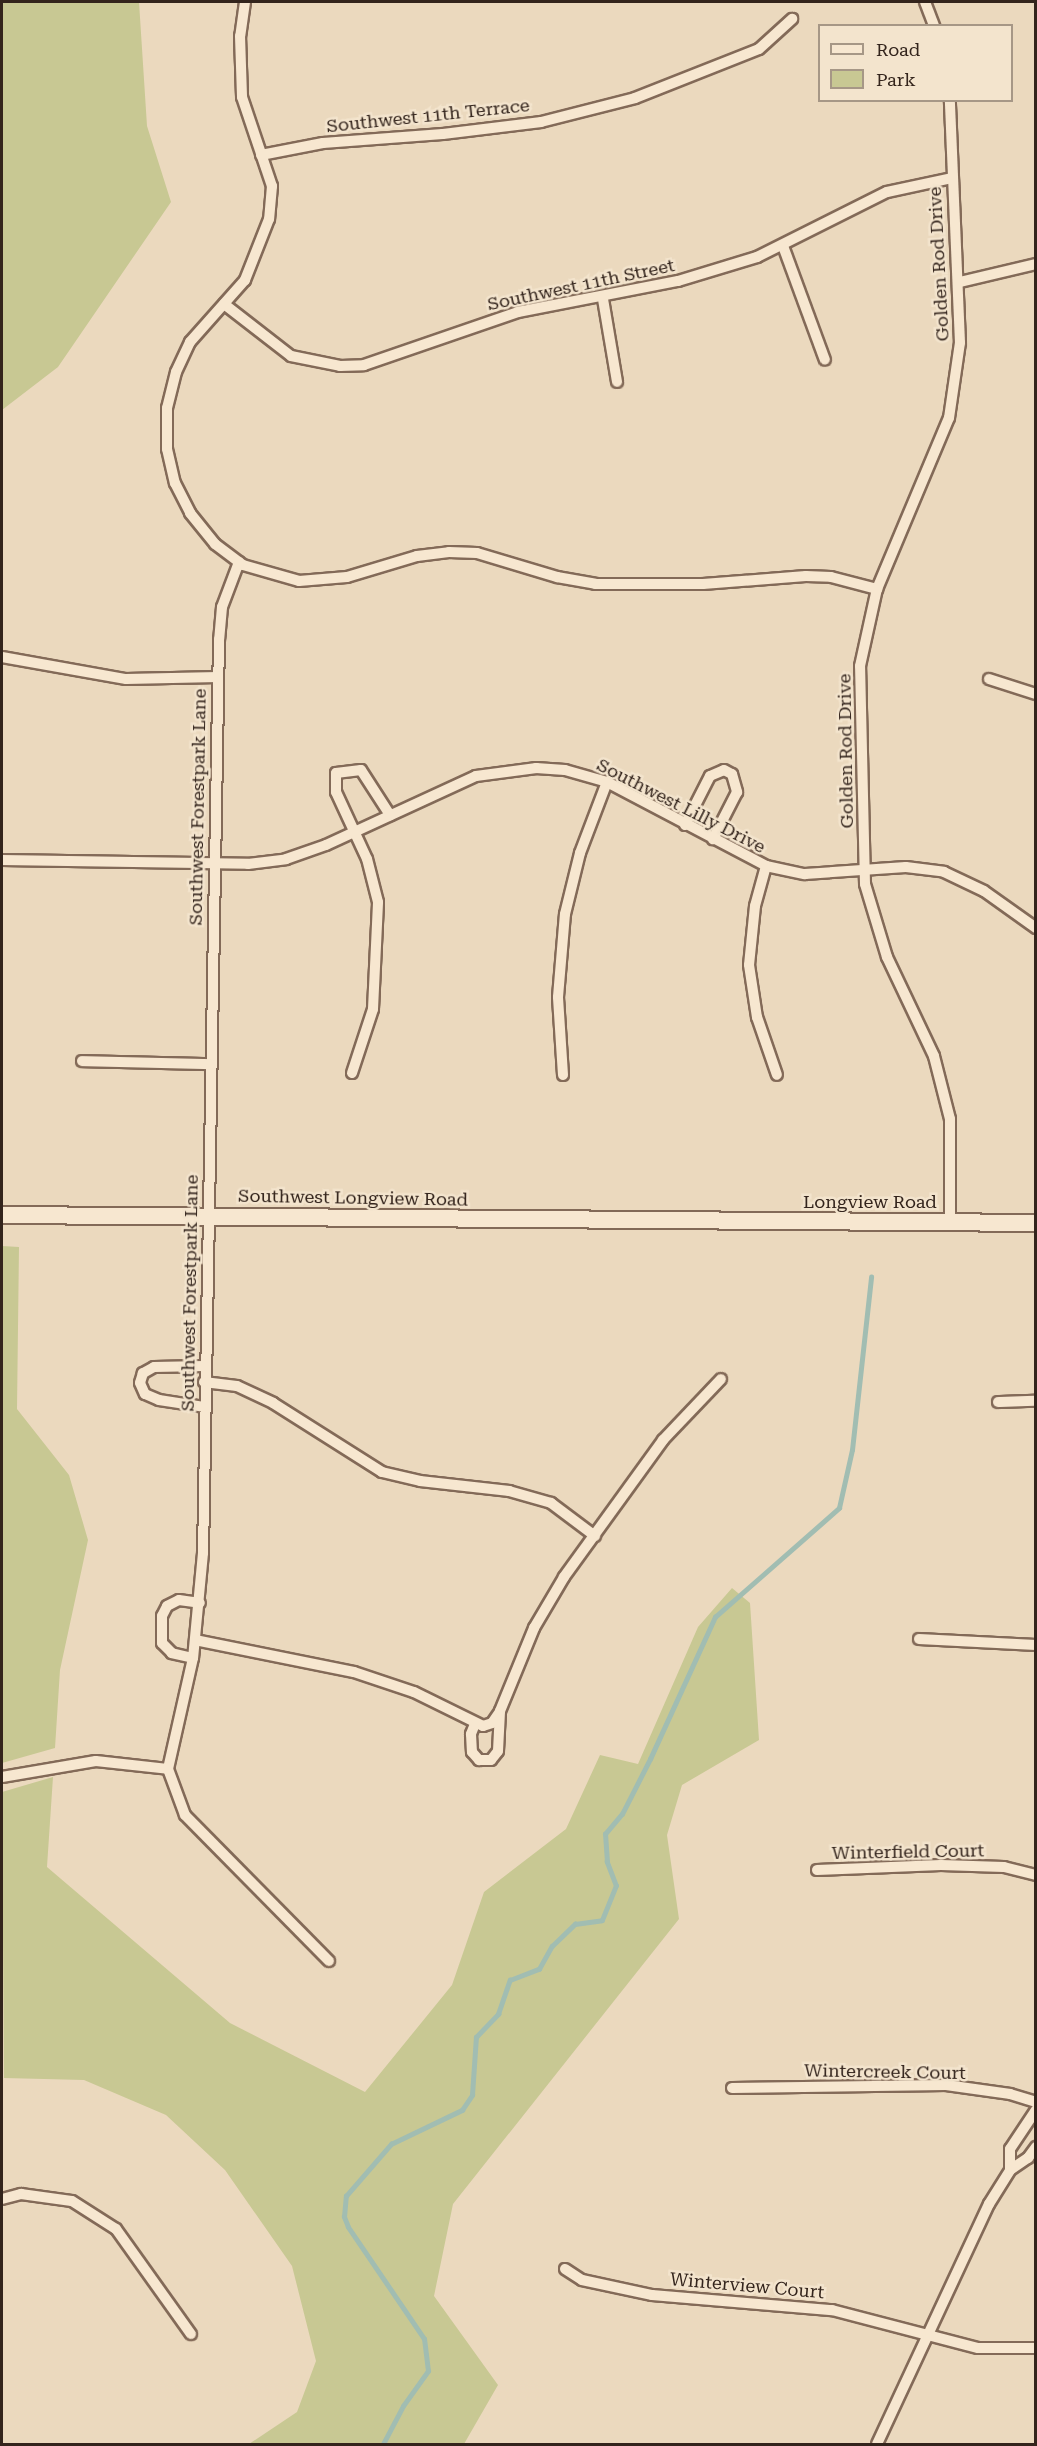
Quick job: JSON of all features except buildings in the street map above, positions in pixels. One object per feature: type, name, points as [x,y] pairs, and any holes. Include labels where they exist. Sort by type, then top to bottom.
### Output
[{"type":"street","points":[[245,2],[240,36],[242,97],[272,186],[269,219],[245,280],[190,342],[176,372],[167,408],[167,449],[175,483],[190,513],[215,544],[239,562],[273,576],[322,581],[450,552],[477,553],[557,577],[595,584],[703,584],[806,576],[831,577],[877,589]]},
{"type":"street","points":[[925,2],[933,24]]},
{"type":"street","name":"Southwest 11th Terrace","points":[[261,155],[323,143],[443,134],[541,122],[625,101],[759,49],[792,19]]},
{"type":"street","name":"Golden Rod Drive","points":[[950,102],[952,178],[960,282],[960,344],[949,418],[877,589],[860,666],[864,871],[887,957],[934,1056],[950,1119],[950,1222]]},
{"type":"street","name":"Southwest 11th Street","points":[[224,304],[291,356],[340,366],[364,365],[518,312],[603,298],[678,281],[783,246],[887,192],[952,178]]},
{"type":"street","points":[[783,246],[825,360]]},
{"type":"street","points":[[960,282],[1035,264]]},
{"type":"street","points":[[603,298],[617,382]]},
{"type":"street","name":"Southwest Forestpark Lane","points":[[168,1769],[193,1658],[200,1603],[218,677],[222,607],[239,562]]},
{"type":"street","points":[[2,657],[126,679],[218,677]]},
{"type":"street","points":[[989,679],[1035,694]]},
{"type":"street","points":[[352,1073],[373,1009],[378,902],[371,869],[336,792],[336,773],[351,768],[362,771],[390,815]]},
{"type":"street","name":"Southwest Lilly Drive","points":[[2,860],[248,864],[286,859],[354,833],[450,785],[508,769],[565,770],[607,782],[766,866],[805,874],[906,867],[944,872],[984,891],[1035,928]]},
{"type":"street","points":[[685,825],[710,777],[724,770],[732,774],[737,792],[713,839]]},
{"type":"street","points":[[563,1075],[558,997],[565,914],[580,853],[607,782]]},
{"type":"street","points":[[766,866],[755,906],[749,965],[757,1017],[777,1075]]},
{"type":"street","points":[[82,1061],[209,1064]]},
{"type":"street","name":"Southwest Longview Road","points":[[2,1215],[703,1220]]},
{"type":"street","name":"Longview Road","points":[[703,1220],[1035,1223]]},
{"type":"street","points":[[204,1366],[154,1367],[143,1373],[140,1383],[145,1394],[159,1400],[204,1407]]},
{"type":"street","points":[[195,1640],[354,1672],[414,1692],[475,1724],[492,1723],[500,1711],[534,1628],[564,1577],[663,1440],[721,1379]]},
{"type":"street","points":[[204,1382],[237,1386],[273,1403],[382,1472],[420,1481],[509,1491],[551,1503],[595,1536]]},
{"type":"street","points":[[998,1402],[1035,1401]]},
{"type":"street","points":[[193,1658],[172,1653],[162,1643],[162,1616],[167,1606],[179,1600],[200,1603]]},
{"type":"street","points":[[919,1640],[1035,1645]]},
{"type":"street","points":[[475,1724],[471,1734],[472,1752],[479,1760],[491,1760],[498,1751],[500,1711]]},
{"type":"street","points":[[2,1777],[96,1761],[168,1769],[185,1815],[329,1961]]},
{"type":"street","name":"Winterfield Court","points":[[817,1870],[941,1865],[1004,1867],[1035,1875]]},
{"type":"street","name":"Wintercreek Court","points":[[732,2088],[946,2085],[1010,2094],[1035,2102]]},
{"type":"street","points":[[1010,2170],[1010,2149],[1035,2110]]},
{"type":"street","points":[[877,2445],[989,2204],[1010,2170],[1028,2158],[1035,2147]]},
{"type":"street","points":[[2,2199],[21,2194],[72,2201],[116,2229],[191,2334]]},
{"type":"street","name":"Winterview Court","points":[[565,2269],[582,2280],[652,2295],[832,2310],[927,2336],[997,2351],[1035,2348]]},
{"type":"green space","points":[[2,2],[139,2],[147,126],[171,202],[58,367],[2,410]]},
{"type":"green space","points":[[2,1246],[19,1247],[17,1409],[69,1475],[88,1540],[60,1670],[55,1748],[2,1763]]},
{"type":"green space","points":[[732,1588],[750,1603],[759,1740],[682,1785],[667,1835],[679,1919],[453,2204],[434,2296],[498,2385],[464,2444],[249,2444],[297,2412],[316,2361],[292,2266],[225,2170],[166,2115],[84,2080],[4,2078],[2,1792],[53,1777],[47,1867],[230,2023],[365,2092],[452,1985],[484,1892],[566,1829],[600,1755],[638,1764],[698,1627]]},
{"type":"waterway","points":[[383,2444],[403,2406],[428,2371],[424,2339],[348,2227],[344,2217],[346,2196],[391,2144],[462,2110],[472,2095],[476,2037],[498,2014],[510,1980],[539,1969],[552,1946],[575,1924],[602,1920],[616,1886],[607,1862],[605,1834],[622,1814],[650,1759],[715,1617],[839,1508],[852,1450],[871,1277]]}]
